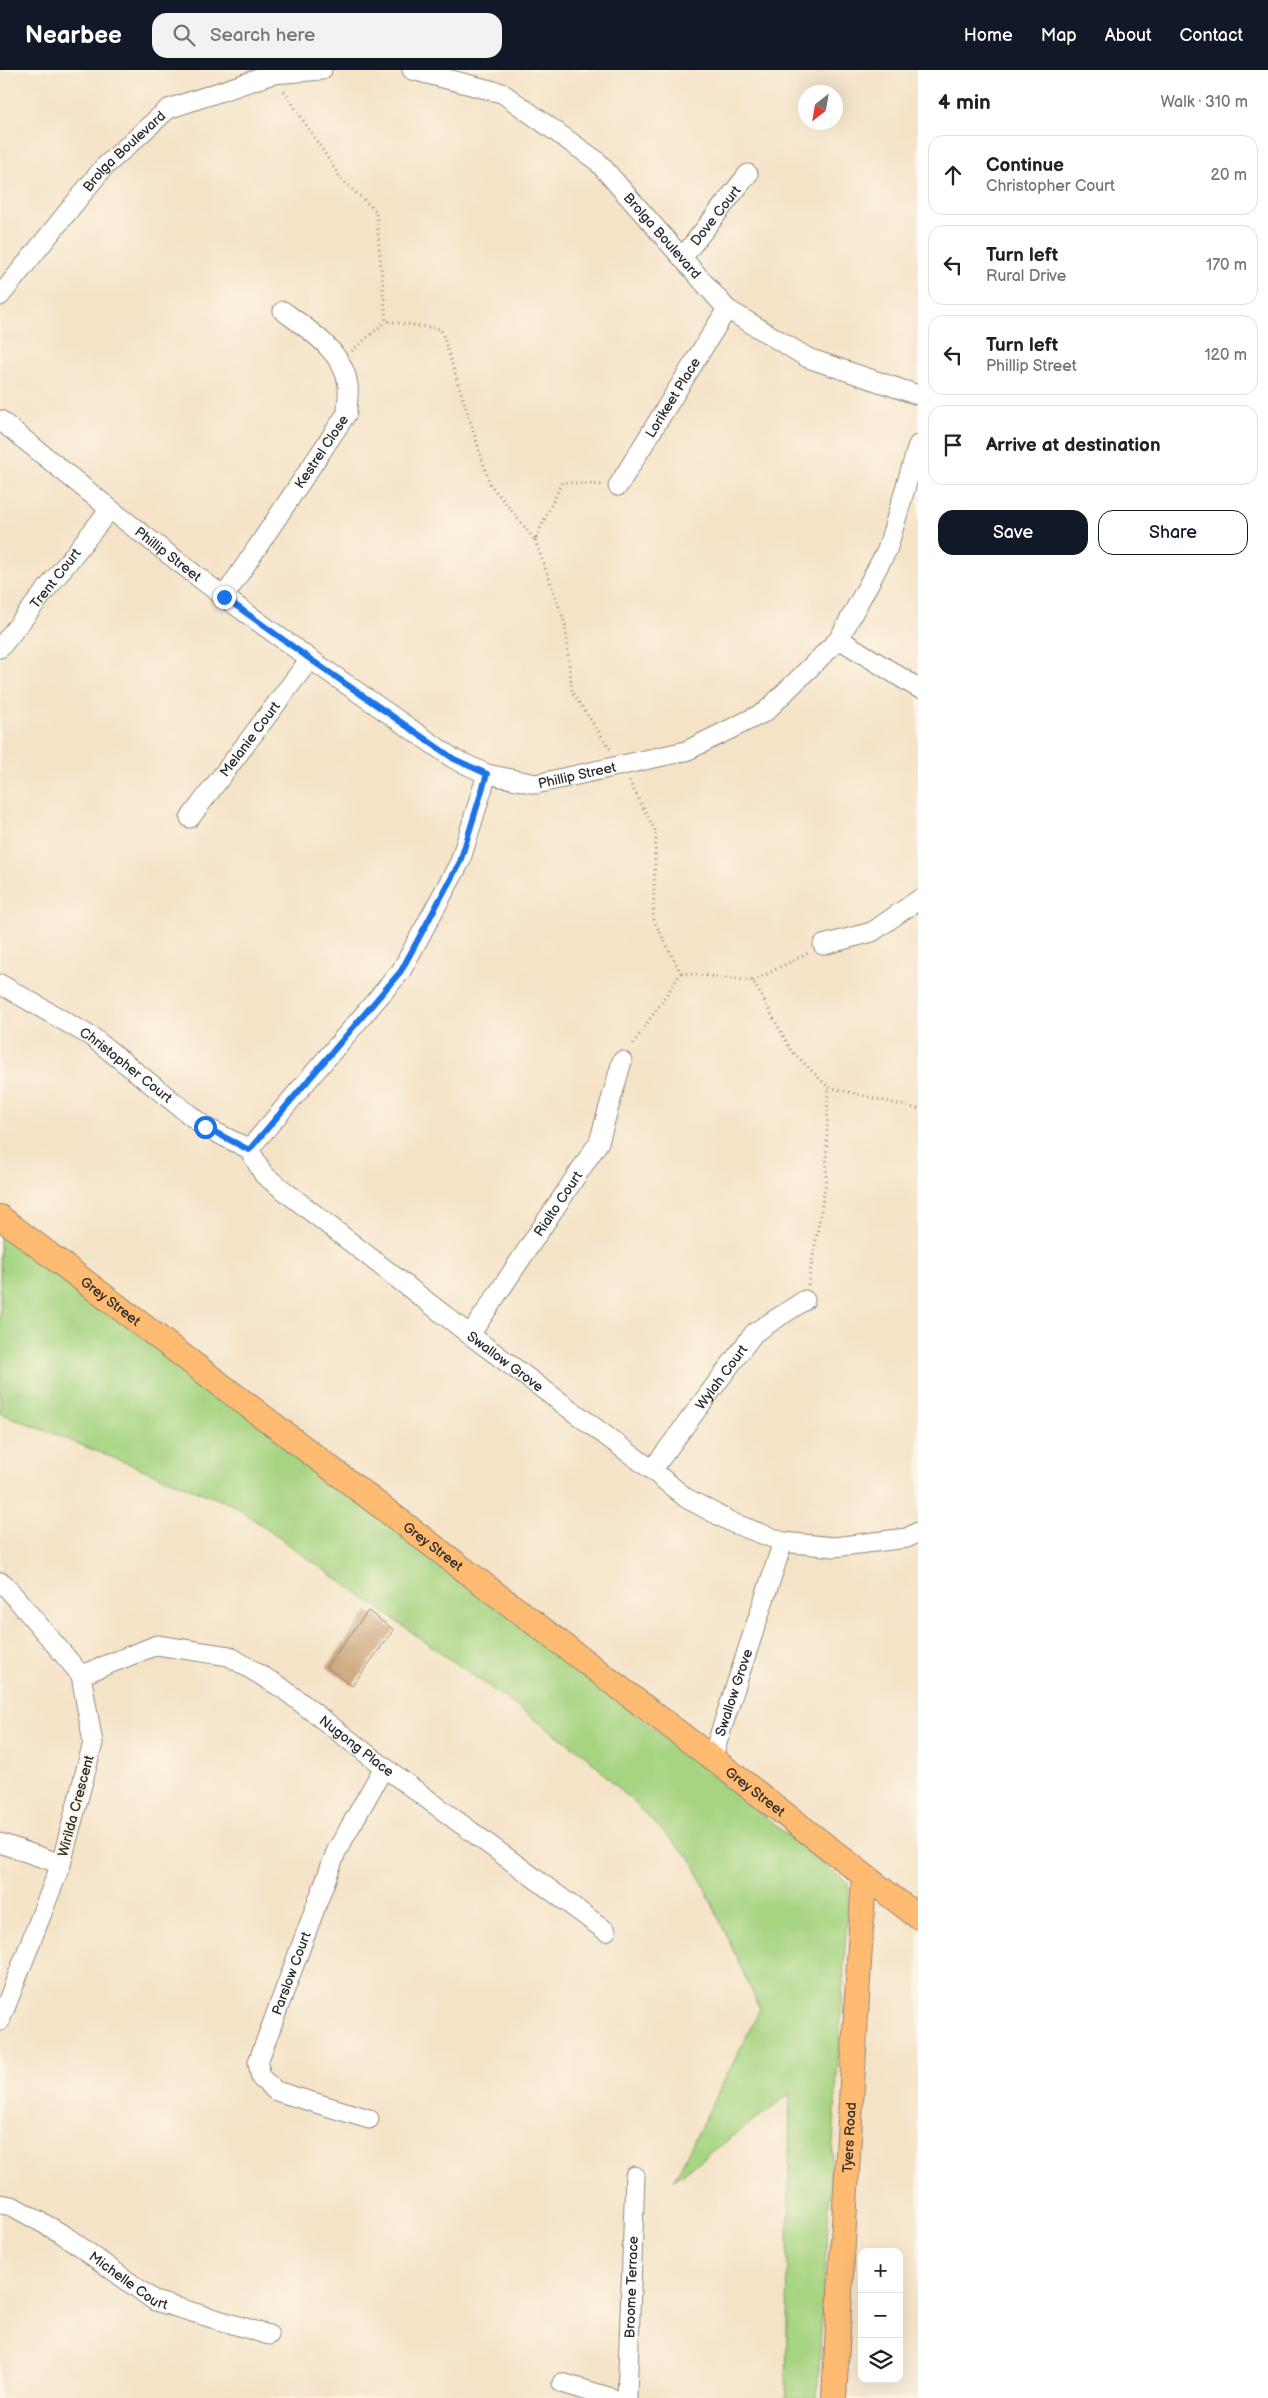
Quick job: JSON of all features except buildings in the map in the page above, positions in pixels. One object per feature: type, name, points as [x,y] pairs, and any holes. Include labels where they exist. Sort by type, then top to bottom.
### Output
[{"type":"main road","name":"Grey Street","points":[[0,1217],[712,1758],[918,1917]]},
{"type":"main road","name":"Tyers Road","points":[[834,2398],[864,1876]]},
{"type":"street","name":"Brolga Boulevard","points":[[0,296],[103,168],[168,109],[272,72],[322,70]]},
{"type":"street","name":"Brolga Boulevard","points":[[412,70],[502,93],[596,161],[727,309],[808,358],[918,395]]},
{"type":"street","name":"Dove Court","points":[[682,258],[748,174]]},
{"type":"street","name":"Lorikeet Place","points":[[618,486],[727,309]]},
{"type":"street","name":"Kestrel Close","points":[[224,597],[347,413],[348,385],[339,362],[318,337],[283,311]]},
{"type":"street","name":"Phillip Street","points":[[0,420],[110,509],[224,597],[454,759],[487,774],[536,784],[686,751],[765,712],[838,639],[887,550],[918,445]]},
{"type":"street","name":"Trent Court","points":[[0,648],[110,509]]},
{"type":"street","points":[[838,639],[918,688]]},
{"type":"street","name":"Melanie Court","points":[[190,818],[310,659]]},
{"type":"street","points":[[249,1150],[401,971],[460,862],[487,774]]},
{"type":"street","points":[[823,946],[872,932],[918,900]]},
{"type":"street","name":"Christopher Court","points":[[0,984],[92,1037],[205,1127],[249,1150]]},
{"type":"street","name":"Rialto Court","points":[[470,1335],[599,1142],[622,1061]]},
{"type":"street","name":"Swallow Grove","points":[[249,1150],[264,1175],[470,1335],[652,1470],[686,1498],[734,1523],[783,1542],[834,1547],[907,1538],[918,1532]]},
{"type":"street","name":"Wylah Court","points":[[652,1470],[754,1333],[805,1300]]},
{"type":"street","name":"Swallow Grove","points":[[712,1758],[783,1542]]},
{"type":"street","points":[[0,1582],[4,1584],[81,1674]]},
{"type":"street","name":"Nugong Place","points":[[81,1674],[157,1644],[229,1656],[282,1688],[384,1767],[606,1932]]},
{"type":"street","name":"Wirilda Crescent","points":[[0,2021],[60,1864],[93,1744],[81,1674]]},
{"type":"street","name":"Parslow Court","points":[[369,2119],[276,2091],[261,2078],[258,2062],[336,1852],[384,1767]]},
{"type":"street","points":[[0,1844],[60,1864]]},
{"type":"street","name":"Broome Terrace","points":[[627,2398],[635,2176]]},
{"type":"street","name":"Michelle Court","points":[[0,2204],[12,2206],[64,2235],[155,2301],[269,2335]]},
{"type":"street","points":[[562,2383],[612,2398]]},
{"type":"path","points":[[272,72],[342,180],[376,211],[386,322]]},
{"type":"path","points":[[339,362],[386,322],[441,329],[490,484],[535,540],[565,623],[572,692],[621,765],[656,832],[653,920],[681,973]]},
{"type":"path","points":[[535,540],[562,482],[618,486]]},
{"type":"path","points":[[681,973],[753,981],[823,946]]},
{"type":"path","points":[[622,1061],[681,973]]},
{"type":"path","points":[[753,981],[791,1050],[828,1087],[918,1110]]},
{"type":"path","points":[[805,1300],[826,1182],[828,1087]]},
{"type":"green space","points":[[0,1227],[497,1604],[849,1884],[817,2398],[786,2398],[790,2094],[674,2180],[760,2009],[692,1860],[585,1755],[233,1505],[0,1413]]},
{"type":"route","points":[[205,1127],[249,1150],[401,971],[460,862],[487,774],[454,759],[224,597]]}]
